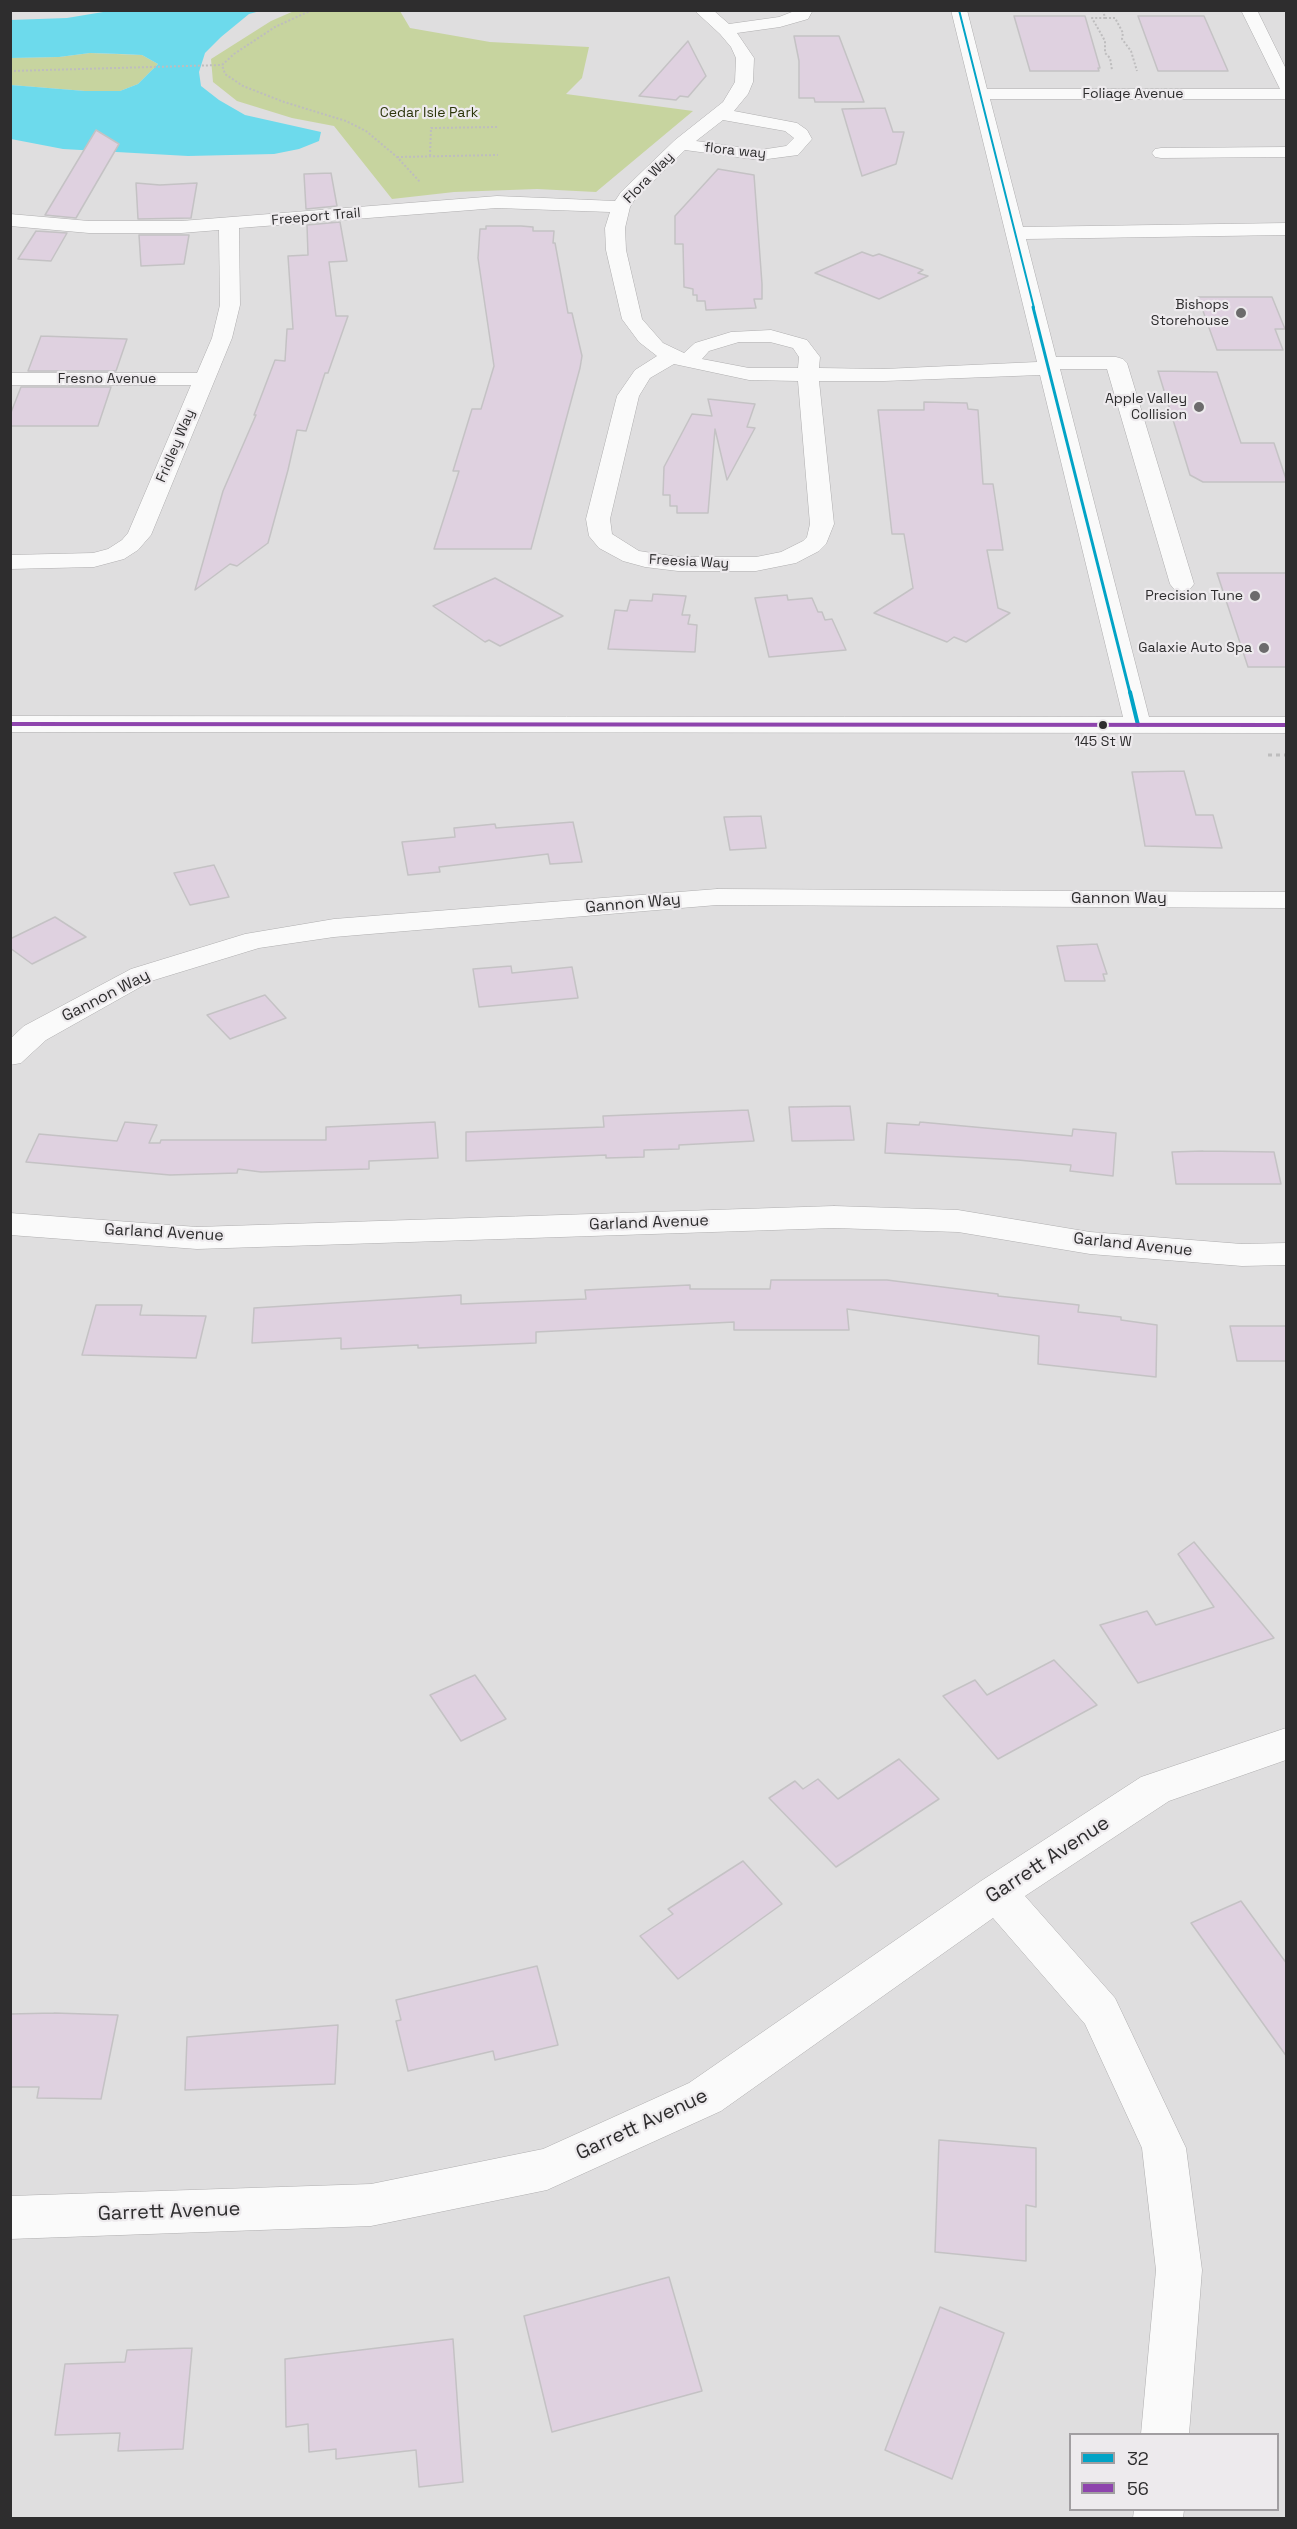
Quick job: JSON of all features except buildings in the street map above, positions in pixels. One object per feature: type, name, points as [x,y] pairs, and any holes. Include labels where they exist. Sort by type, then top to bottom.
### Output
[{"type":"street","name":"Flora Way","points":[[702,10],[726,30],[739,46],[745,58],[746,69],[739,94],[721,114],[681,144],[628,196],[621,207],[615,228],[616,250],[632,319],[646,338],[656,348],[679,359],[749,374],[885,375],[943,382],[1051,372],[1116,363],[1182,584]]},
{"type":"street","points":[[726,30],[780,22],[802,16],[805,10]]},
{"type":"street","points":[[959,10],[1138,725]]},
{"type":"street","points":[[1249,10],[1287,85]]},
{"type":"street","name":"Foliage Avenue","points":[[980,94],[1287,94]]},
{"type":"street","name":"flora way","points":[[681,144],[760,155],[792,151],[803,139],[801,134],[791,127],[721,114]]},
{"type":"street","points":[[1161,153],[1287,152]]},
{"type":"street","name":"Freeport Trail","points":[[10,220],[89,227],[135,228],[229,224],[497,202],[543,202],[621,207]]},
{"type":"street","name":"Fridley Way","points":[[10,562],[94,560],[116,554],[130,545],[139,535],[222,338],[230,305],[229,224]]},
{"type":"street","points":[[1016,233],[1287,229]]},
{"type":"street","points":[[679,359],[702,347],[738,336],[771,336],[800,344],[810,357],[808,375]]},
{"type":"street","name":"Freesia Way","points":[[679,359],[642,374],[628,396],[598,519],[601,536],[617,550],[645,560],[663,563],[741,564],[772,561],[799,552],[818,539],[822,524],[808,375]]},
{"type":"street","name":"Fresno Avenue","points":[[10,379],[204,379]]},
{"type":"street","points":[[10,724],[1287,725]]},
{"type":"street","name":"Gannon Way","points":[[10,1056],[35,1034],[141,975],[255,940],[334,928],[717,897],[1287,900]]},
{"type":"street","name":"Garland Avenue","points":[[10,1224],[197,1238],[834,1217],[958,1221],[1090,1243],[1242,1255],[1287,1254]]},
{"type":"street","name":"Garrett Avenue","points":[[10,2217],[371,2205],[548,2169],[705,2097],[996,1893],[1155,1789],[1287,1744]]},
{"type":"street","points":[[996,1893],[1100,2011],[1164,2148],[1179,2270],[1165,2433]]},
{"type":"path","points":[[10,71],[222,65],[262,34],[312,10]]},
{"type":"path","points":[[988,11],[1086,10]]},
{"type":"path","points":[[1103,10],[1105,18]]},
{"type":"path","points":[[1113,72],[1109,63],[1110,57],[1105,53],[1105,41],[1092,18],[1115,18],[1122,30],[1122,39],[1131,51],[1131,57],[1138,68],[1136,73],[1131,74]]},
{"type":"path","points":[[222,65],[225,74],[243,86],[284,102],[346,121],[366,131],[397,157],[424,186]]},
{"type":"path","points":[[430,156],[431,128],[498,127]]},
{"type":"path","points":[[397,157],[498,155]]},
{"type":"green space","name":"Cedar Isle Park","points":[[294,11],[400,11],[410,28],[490,42],[589,47],[582,78],[566,94],[693,111],[596,192],[537,189],[454,192],[392,199],[334,126],[292,118],[237,101],[213,82],[211,59],[271,21]]},
{"type":"green space","points":[[90,53],[142,55],[158,64],[138,84],[120,91],[85,91],[11,85],[10,58],[59,57]]},
{"type":"water","points":[[115,10],[260,11],[249,14],[205,53],[199,72],[201,86],[245,115],[321,132],[319,141],[299,149],[274,154],[188,156],[63,149],[11,139],[11,85],[85,91],[120,91],[138,84],[158,64],[142,55],[121,54],[90,53],[59,57],[11,58],[10,20],[67,18]]},
{"type":"transit line","name":"32","points":[[959,10],[1138,725]]},
{"type":"transit line","name":"56","points":[[10,724],[1286,725]]},
{"type":"place","name":"Bishops Storehouse","points":[[1241,313]]},
{"type":"place","name":"Apple Valley Collision","points":[[1199,407]]},
{"type":"place","name":"Precision Tune","points":[[1255,596]]},
{"type":"place","name":"Galaxie Auto Spa","points":[[1264,648]]},
{"type":"place","name":"145 St W","points":[[1103,725]]}]
